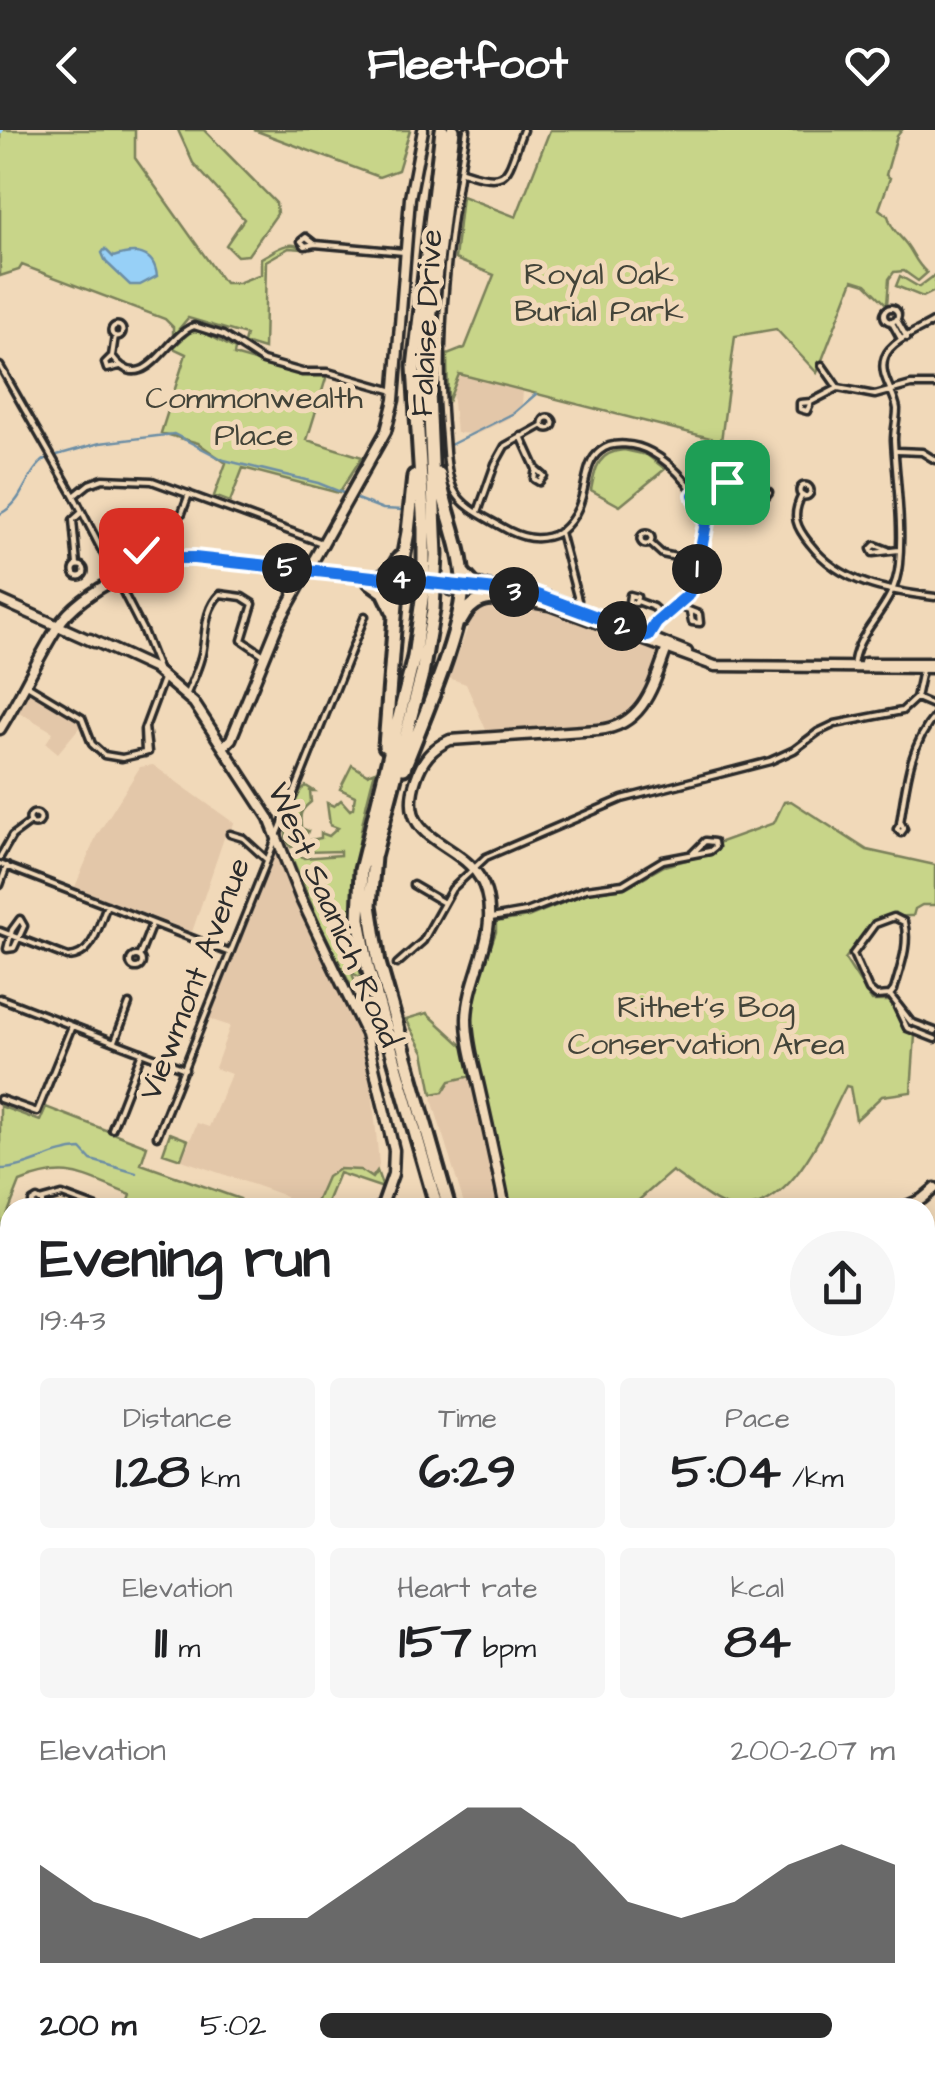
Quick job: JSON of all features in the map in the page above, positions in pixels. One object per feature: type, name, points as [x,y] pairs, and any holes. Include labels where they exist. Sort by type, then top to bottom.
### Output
[{"type":"highway","points":[[434,1198],[368,968],[356,910],[356,880],[386,741],[396,618],[414,482],[411,388],[442,130]]},
{"type":"highway","points":[[449,1198],[372,932],[370,890],[374,857],[422,674],[435,591],[436,528],[427,346],[453,130]]},
{"type":"highway","points":[[427,346],[438,469],[462,570],[474,584],[498,591]]},
{"type":"highway","points":[[359,919],[364,853],[414,656],[424,585],[414,367]]},
{"type":"highway","points":[[396,618],[390,601],[374,580],[395,566],[409,520]]},
{"type":"highway","points":[[437,680],[462,570]]},
{"type":"highway","points":[[374,857],[463,616],[472,604],[485,598],[510,598]]},
{"type":"main road","points":[[224,746],[231,738],[264,655],[290,603],[386,431],[395,392],[405,252],[422,130]]},
{"type":"main road","points":[[317,554],[317,566],[333,573]]},
{"type":"main road","points":[[0,729],[72,610],[149,562],[194,558],[538,602],[648,636],[667,647]]},
{"type":"main road","points":[[61,625],[118,582],[148,567],[175,561],[333,573],[374,580]]},
{"type":"main road","points":[[284,572],[293,581],[290,603]]},
{"type":"main road","points":[[456,589],[534,594],[667,647],[721,662],[935,666]]},
{"type":"main road","name":"West Saanich Road","points":[[0,600],[153,668],[186,696],[224,746],[272,822],[301,898],[366,1034],[394,1150],[391,1182],[385,1198]]},
{"type":"main road","points":[[75,632],[77,612]]},
{"type":"main road","points":[[503,1198],[467,1025],[490,918],[485,886],[474,866],[428,836],[417,821],[412,793],[422,763],[450,740],[621,726],[642,708],[667,647]]},
{"type":"main road","points":[[272,822],[285,821]]},
{"type":"street","name":"Falaise Drive","points":[[468,130],[444,320],[442,397],[451,482],[460,498],[478,513],[515,534],[532,538],[560,532]]},
{"type":"street","points":[[460,171],[492,181],[501,178],[524,130]]},
{"type":"street","points":[[315,244],[405,252]]},
{"type":"street","points":[[893,320],[904,339]]},
{"type":"street","points":[[853,665],[856,645],[893,592],[899,550],[897,406],[884,368],[885,356],[904,339],[935,321]]},
{"type":"street","points":[[115,336],[112,356],[120,366],[135,370],[149,368],[168,345],[194,326],[223,336],[263,361],[302,372],[328,372],[395,392]]},
{"type":"street","points":[[112,356],[106,360],[106,367],[111,370],[120,366]]},
{"type":"street","points":[[0,366],[74,496],[160,666],[145,726],[146,752],[122,758],[104,755],[92,744],[82,718],[27,685]]},
{"type":"street","points":[[822,366],[838,388]]},
{"type":"street","points":[[811,402],[838,388],[875,395],[911,384],[935,385]]},
{"type":"street","points":[[478,513],[505,446],[543,425]]},
{"type":"street","points":[[522,436],[536,468]]},
{"type":"street","points":[[574,612],[578,600],[560,532],[583,504],[593,459],[601,450],[615,445],[645,448],[662,458],[694,495],[706,523],[699,562],[687,596],[663,616],[648,636]]},
{"type":"street","points":[[895,451],[922,452],[935,460]]},
{"type":"street","points":[[74,496],[96,480],[152,480],[322,542]]},
{"type":"street","points":[[694,495],[721,482],[744,482],[760,490]]},
{"type":"street","points":[[175,516],[182,512],[189,494]]},
{"type":"street","points":[[802,496],[795,512],[796,526],[827,566],[893,592],[935,597]]},
{"type":"street","points":[[77,565],[72,520],[82,512]]},
{"type":"street","points":[[182,512],[186,519]]},
{"type":"street","points":[[650,543],[662,554],[699,562]]},
{"type":"street","points":[[888,550],[899,550]]},
{"type":"street","points":[[186,696],[203,650],[204,624],[220,594],[242,597],[253,604],[243,642],[264,655]]},
{"type":"street","points":[[638,601],[663,616]]},
{"type":"street","points":[[676,605],[690,612]]},
{"type":"street","name":"Viewmont Avenue","points":[[156,1136],[366,616]]},
{"type":"street","points":[[397,964],[423,942],[452,889],[493,853],[612,803],[759,765],[794,750],[829,726],[899,712],[916,698],[923,666]]},
{"type":"street","points":[[916,698],[935,706]]},
{"type":"street","points":[[900,823],[913,752],[935,716]]},
{"type":"street","points":[[31,822],[12,836],[0,860],[7,866],[230,953]]},
{"type":"street","points":[[230,834],[244,838],[266,860]]},
{"type":"street","points":[[490,918],[526,912],[586,888],[622,884],[663,860],[693,853]]},
{"type":"street","points":[[0,885],[7,866]]},
{"type":"street","points":[[412,885],[444,903]]},
{"type":"street","points":[[0,931],[68,957],[79,956],[88,950],[106,905]]},
{"type":"street","points":[[890,996],[906,942],[904,922],[894,917],[875,924],[853,954],[872,994],[890,996],[911,1022],[935,1031]]},
{"type":"street","points":[[20,919],[24,926],[14,948],[7,949],[10,934],[20,919]]},
{"type":"street","points":[[139,957],[152,922]]},
{"type":"street","points":[[0,998],[185,1069]]},
{"type":"street","points":[[115,1041],[129,1004]]},
{"type":"street","points":[[897,1006],[907,1028],[935,1038]]},
{"type":"street","points":[[0,1099],[37,1112],[72,1026]]},
{"type":"street","points":[[112,1129],[142,1052]]},
{"type":"shaded area","points":[[459,374],[523,390],[522,405],[515,415],[477,434],[456,433],[452,391]]},
{"type":"shaded area","points":[[486,606],[531,607],[656,651],[658,655],[637,709],[601,725],[486,730],[466,684],[449,678],[472,616]]},
{"type":"shaded area","points":[[30,692],[83,723],[58,753],[46,743],[53,732],[19,712]]},
{"type":"shaded area","points":[[153,765],[234,823],[232,829],[227,829],[192,932],[75,887],[96,837],[140,767]]},
{"type":"shaded area","points":[[278,849],[301,913],[358,1031],[372,1088],[377,1175],[372,1178],[357,1169],[339,1169],[325,1181],[318,1198],[286,1198],[182,1160],[197,1123],[209,1127],[231,1074],[215,1068],[230,1026],[209,1019]]},
{"type":"shaded area","points":[[471,1076],[498,1198],[462,1198],[432,1094],[443,1092],[450,1081]]},
{"type":"green space","points":[[0,130],[135,130],[135,158],[224,283],[238,283],[261,274],[261,258],[282,247],[303,249],[289,248],[266,261],[264,349],[244,343],[246,335],[188,318],[173,336],[173,327],[165,319],[22,265],[19,270],[0,276]]},
{"type":"green space","points":[[178,130],[204,130],[276,203],[277,214],[248,255],[237,256],[226,245],[244,219],[193,163]]},
{"type":"green space","points":[[254,130],[410,130],[398,170],[379,177]]},
{"type":"green space","name":"Royal Oak Burial Park","points":[[550,130],[902,130],[897,136],[886,175],[890,178],[879,209],[927,273],[918,281],[904,271],[894,272],[889,279],[887,305],[866,284],[853,280],[817,373],[776,329],[735,336],[719,456],[723,478],[716,455],[718,440],[459,374],[448,402],[447,355],[465,348],[494,275],[455,259],[462,196],[516,217]]},
{"type":"green space","points":[[935,275],[935,291],[923,297],[896,286],[900,276],[919,287]]},
{"type":"green space","name":"Commonwealth Place","points":[[199,330],[235,349],[234,355],[307,376],[327,375],[307,440],[362,457],[339,493],[243,468],[230,502],[214,496],[226,463],[198,443],[161,433],[186,354],[173,348],[189,333]]},
{"type":"green space","points":[[624,450],[647,455],[665,469],[620,506],[591,490],[599,462],[608,454]]},
{"type":"green space","points":[[352,765],[367,774],[375,771],[356,873],[356,924],[366,975],[352,973],[356,986],[352,988],[292,858],[297,853],[304,858],[340,855],[340,851],[305,852],[304,848],[311,840],[321,838],[321,833],[329,836],[338,828],[330,825],[327,803],[334,806],[341,800],[350,810],[353,808],[355,796],[340,789]]},
{"type":"green space","points":[[306,786],[314,791],[310,791],[311,802],[301,815],[301,828],[308,831],[303,844],[291,847],[286,834],[288,819]]},
{"type":"green space","name":"Rithet's Bog Conservation Area","points":[[791,801],[867,850],[935,865],[935,905],[922,905],[913,916],[880,921],[845,959],[872,1001],[890,1001],[902,1025],[915,1035],[911,1092],[882,1096],[856,1120],[850,1087],[846,1086],[803,1166],[771,1198],[711,1198],[672,1171],[641,1198],[506,1198],[470,1033],[472,997],[496,932],[496,922],[528,917],[587,893],[625,888],[664,866],[713,853],[718,843],[774,823],[784,802]]},
{"type":"green space","points":[[427,1013],[465,1048],[471,1076],[450,1081],[443,1092],[432,1094],[424,1052],[406,1019]]},
{"type":"green space","points":[[0,1106],[40,1121],[46,1107],[147,1146],[141,1164],[237,1198],[130,1198],[131,1195],[77,1174],[52,1173],[20,1182],[14,1198],[0,1198]]},
{"type":"green space","points":[[170,1133],[188,1140],[181,1159],[163,1153]]},
{"type":"green space","points":[[339,1169],[360,1170],[372,1178],[377,1171],[383,1188],[339,1173],[329,1198],[318,1198],[327,1177]]},
{"type":"water","points":[[105,249],[113,257],[142,254],[152,261],[157,276],[140,285],[130,285],[106,262],[102,253]]},
{"type":"waterway","points":[[448,446],[514,413],[536,394]]},
{"type":"waterway","points":[[57,455],[100,443],[174,434],[224,460],[343,493]]},
{"type":"waterway","points":[[0,514],[15,502],[47,458]]},
{"type":"waterway","points":[[354,498],[383,509],[404,510]]},
{"type":"waterway","points":[[0,1169],[81,1149],[91,1160],[136,1173]]},
{"type":"route","points":[[141,550],[145,564],[166,558],[194,558],[534,594],[648,636],[656,623],[687,596],[695,580],[706,523],[694,495],[714,483],[727,482]]}]
